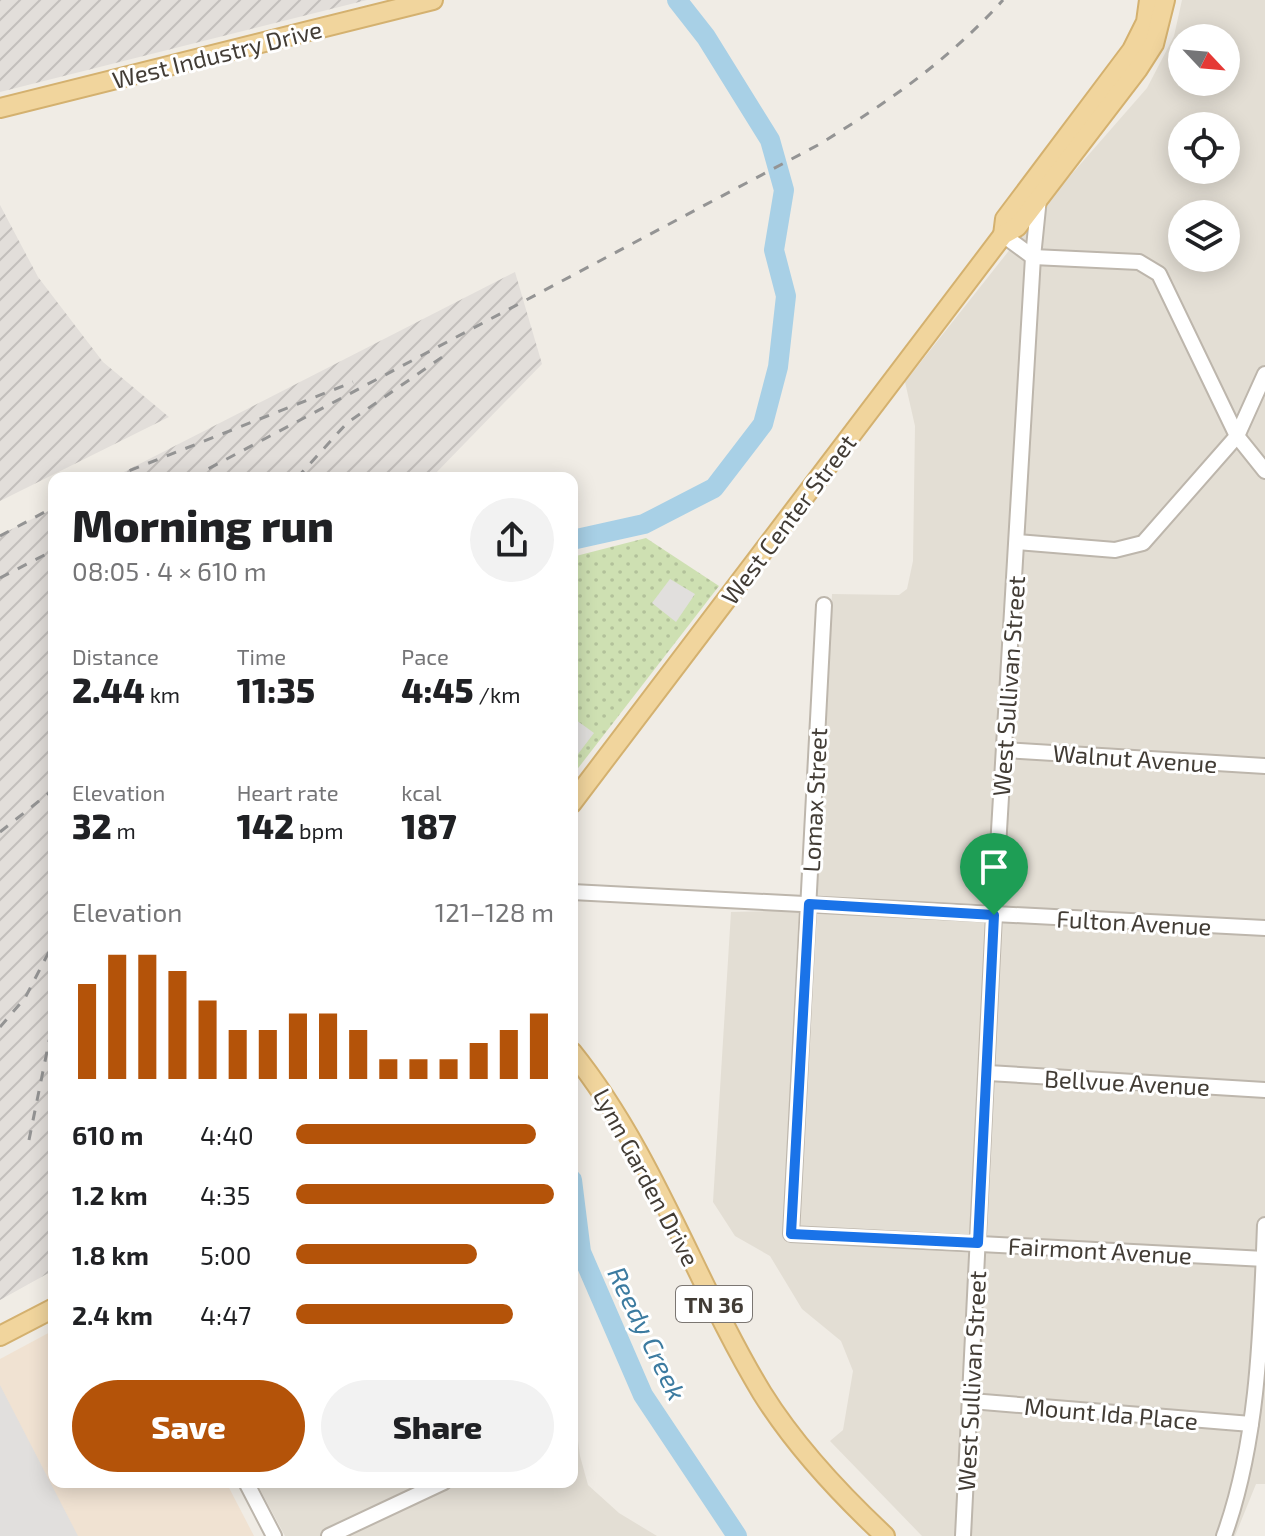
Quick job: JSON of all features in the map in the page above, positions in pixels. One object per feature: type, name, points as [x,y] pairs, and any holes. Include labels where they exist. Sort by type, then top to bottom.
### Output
[{"type":"main road","name":"West Industry Drive","points":[[0,108],[433,0]]},
{"type":"main road","name":"West Center Street","points":[[1003,235],[1005,219],[1132,50],[1146,22],[1149,0]]},
{"type":"main road","name":"West Center Street","points":[[578,795],[1003,235],[1017,227],[1138,69],[1154,44],[1165,0]]},
{"type":"main road","name":"Lynn Garden Drive","points":[[578,1060],[604,1093],[636,1148],[764,1396],[831,1482],[885,1536]]},
{"type":"main road","points":[[0,1336],[48,1311]]},
{"type":"street","name":"West Sullivan Street","points":[[963,1536],[994,915],[1033,257],[1040,198]]},
{"type":"street","points":[[1003,235],[1033,257],[1139,262],[1159,274],[1237,436],[1265,471]]},
{"type":"street","points":[[1017,542],[1115,550],[1143,543],[1237,436],[1265,374]]},
{"type":"street","name":"Lomax Street","points":[[791,1234],[824,605]]},
{"type":"street","name":"Walnut Avenue","points":[[1005,750],[1265,766]]},
{"type":"street","name":"Fulton Avenue","points":[[578,892],[1265,928]]},
{"type":"street","name":"Bellvue Avenue","points":[[988,1073],[1265,1090]]},
{"type":"street","points":[[1224,1536],[1235,1505],[1251,1424],[1265,1225]]},
{"type":"street","name":"Fairmont Avenue","points":[[791,1234],[1264,1259]]},
{"type":"street","name":"Mount Ida Place","points":[[971,1401],[1251,1424]]},
{"type":"street","points":[[249,1488],[274,1536]]},
{"type":"street","points":[[329,1536],[431,1488]]},
{"type":"shaded area","points":[[0,0],[367,0],[0,92]]},
{"type":"shaded area","points":[[1182,0],[1265,0],[1265,1484],[1256,1484],[1235,1536],[922,1536],[830,1441],[843,1430],[853,1371],[841,1341],[802,1309],[770,1256],[735,1236],[713,1202],[731,912],[815,910],[832,594],[899,595],[907,589],[913,561],[915,426],[905,382],[1049,200],[1147,88],[1168,48],[1168,96],[1240,96],[1240,24],[1177,24]]},
{"type":"shaded area","points":[[0,205],[38,277],[103,362],[169,417],[58,472],[48,472],[48,477],[0,501]]},
{"type":"shaded area","points":[[515,272],[542,364],[437,472],[124,472]]},
{"type":"shaded area","points":[[48,511],[48,1273],[0,1300],[0,535]]},
{"type":"shaded area","points":[[670,579],[695,594],[676,622],[652,603]]},
{"type":"shaded area","points":[[578,721],[594,733],[578,754]]},
{"type":"shaded area","points":[[48,1333],[48,1488],[229,1488],[254,1536],[0,1536],[0,1359]]},
{"type":"shaded area","points":[[0,1385],[48,1478],[48,1488],[53,1488],[78,1536],[0,1536]]},
{"type":"shaded area","points":[[578,1441],[588,1485],[619,1513],[657,1536],[285,1536],[259,1488],[578,1488]]},
{"type":"green space","points":[[646,538],[719,586],[578,768],[578,555]]},
{"type":"waterway","name":"Reedy Creek","points":[[578,539],[644,524],[714,488],[763,424],[778,367],[786,296],[774,250],[784,190],[770,140],[706,37],[677,0]]},
{"type":"waterway","name":"Reedy Creek","points":[[578,1228],[581,1252],[643,1395],[737,1536]]},
{"type":"railway","points":[[202,472],[818,145],[939,61],[1003,0]]},
{"type":"railway","points":[[302,472],[347,423],[448,353]]},
{"type":"railway","points":[[126,472],[353,382]]},
{"type":"railway","points":[[0,536],[48,510]]},
{"type":"railway","points":[[0,578],[48,553]]},
{"type":"railway","points":[[0,832],[48,794]]},
{"type":"railway","points":[[0,1027],[25,998],[48,954]]},
{"type":"railway","points":[[29,1140],[48,1047]]},
{"type":"route","points":[[809,904],[994,915],[978,1243],[791,1234],[809,904]]}]
